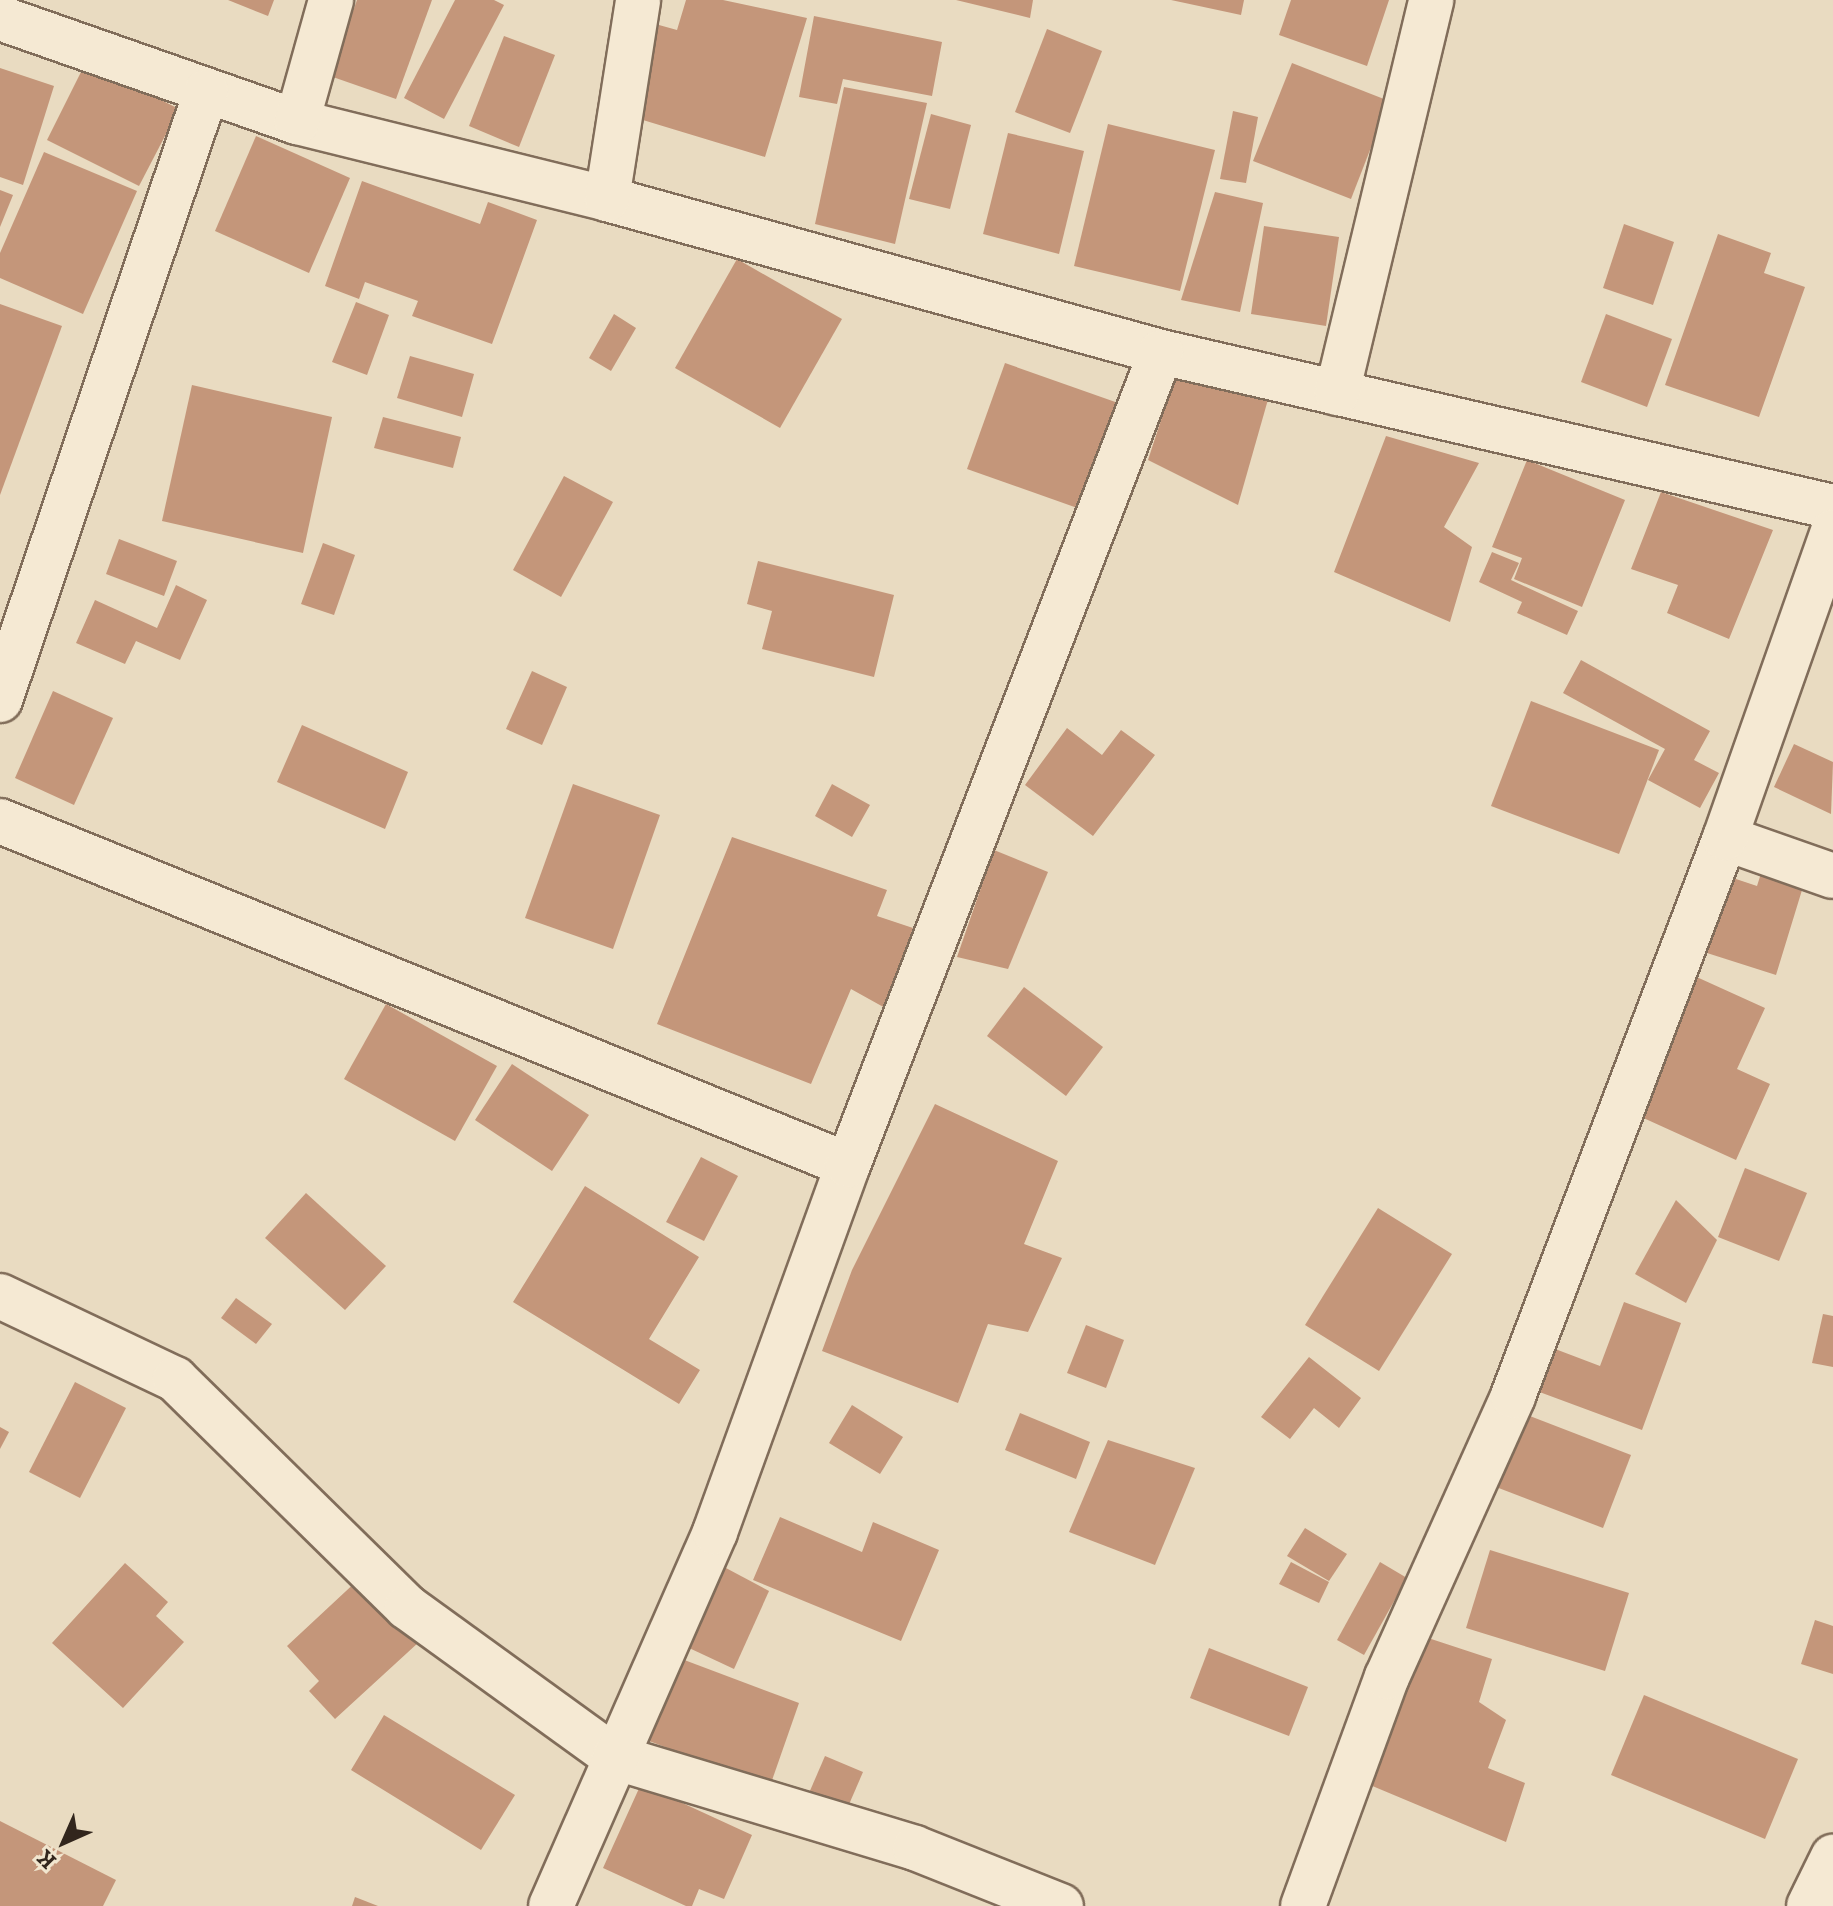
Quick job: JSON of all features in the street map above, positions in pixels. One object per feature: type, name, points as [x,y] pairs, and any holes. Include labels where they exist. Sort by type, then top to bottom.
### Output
[{"type":"street","points":[[297,122],[331,0]]},
{"type":"street","points":[[607,199],[638,0]]},
{"type":"street","points":[[1337,393],[1431,0]]},
{"type":"street","points":[[0,18],[297,122],[607,199],[1161,352],[1833,507]]},
{"type":"street","points":[[0,700],[206,92]]},
{"type":"street","points":[[551,1906],[715,1532],[848,1165],[1161,352]]},
{"type":"street","points":[[1303,1906],[1387,1677],[1513,1396],[1725,838],[1833,531]]},
{"type":"street","points":[[0,821],[848,1165]]},
{"type":"street","points":[[1725,838],[1833,876]]},
{"type":"street","points":[[0,1296],[175,1379],[407,1607],[614,1757],[915,1848],[1061,1906]]},
{"type":"street","points":[[1809,1906],[1833,1857]]},
{"type":"building","points":[[228,0],[274,0],[268,16]]},
{"type":"building","points":[[357,0],[432,0],[396,99],[330,76]]},
{"type":"building","points":[[455,0],[494,0],[504,5],[444,119],[404,98]]},
{"type":"building","points":[[686,0],[723,0],[807,18],[765,157],[633,117],[659,25],[677,30]]},
{"type":"building","points":[[956,0],[1033,0],[1030,18]]},
{"type":"building","points":[[1171,0],[1244,0],[1241,15]]},
{"type":"building","points":[[1291,0],[1389,0],[1367,66],[1279,35]]},
{"type":"building","points":[[814,16],[942,42],[932,96],[843,79],[837,104],[799,97]]},
{"type":"building","points":[[1047,29],[1102,51],[1070,133],[1015,112]]},
{"type":"building","points":[[504,36],[555,55],[519,147],[469,126]]},
{"type":"building","points":[[86,62],[179,109],[139,186],[47,140]]},
{"type":"building","points":[[1292,63],[1389,101],[1351,199],[1253,161]]},
{"type":"building","points":[[0,68],[54,86],[23,185],[0,177]]},
{"type":"building","points":[[844,87],[927,103],[895,244],[815,224]]},
{"type":"building","points":[[1233,111],[1258,117],[1246,183],[1220,179]]},
{"type":"building","points":[[931,114],[971,125],[950,209],[909,199]]},
{"type":"building","points":[[1108,124],[1215,150],[1180,291],[1074,266]]},
{"type":"building","points":[[1008,133],[1084,151],[1059,254],[983,234]]},
{"type":"building","points":[[256,136],[350,178],[309,273],[215,231]]},
{"type":"building","points":[[44,152],[137,191],[83,314],[0,278],[0,253]]},
{"type":"building","points":[[362,181],[480,224],[488,202],[537,220],[492,344],[412,316],[418,301],[365,282],[359,299],[325,286]]},
{"type":"building","points":[[0,190],[13,195],[0,227]]},
{"type":"building","points":[[1215,192],[1263,203],[1240,312],[1181,300]]},
{"type":"building","points":[[1624,224],[1674,242],[1653,305],[1603,288]]},
{"type":"building","points":[[1264,226],[1339,237],[1326,326],[1251,314]]},
{"type":"building","points":[[1718,234],[1771,253],[1764,273],[1805,287],[1759,417],[1665,385]]},
{"type":"building","points":[[737,259],[842,319],[780,428],[675,368]]},
{"type":"building","points":[[356,302],[389,315],[367,375],[332,362]]},
{"type":"building","points":[[0,304],[62,326],[0,495]]},
{"type":"building","points":[[614,314],[636,328],[611,371],[589,358]]},
{"type":"building","points":[[1606,314],[1672,339],[1647,407],[1581,382]]},
{"type":"building","points":[[410,356],[474,374],[462,417],[397,398]]},
{"type":"building","points":[[1005,363],[1121,404],[1083,510],[967,469]]},
{"type":"building","points":[[1177,371],[1269,396],[1238,505],[1148,460]]},
{"type":"building","points":[[192,385],[332,417],[303,553],[162,521]]},
{"type":"building","points":[[383,417],[461,437],[453,468],[374,448]]},
{"type":"building","points":[[1386,436],[1479,463],[1444,527],[1472,547],[1450,622],[1334,572]]},
{"type":"building","points":[[1527,460],[1625,500],[1582,607],[1514,579],[1522,558],[1492,547]]},
{"type":"building","points":[[564,476],[613,502],[561,597],[513,570]]},
{"type":"building","points":[[1661,492],[1773,530],[1729,639],[1667,613],[1678,585],[1631,569]]},
{"type":"building","points":[[119,539],[177,561],[164,596],[106,574]]},
{"type":"building","points":[[323,543],[355,555],[334,615],[301,604]]},
{"type":"building","points":[[1492,552],[1519,563],[1511,580],[1578,611],[1567,635],[1517,613],[1522,602],[1479,582]]},
{"type":"building","points":[[758,561],[894,595],[874,677],[762,649],[772,611],[747,604]]},
{"type":"building","points":[[176,585],[207,600],[180,660],[136,641],[125,664],[76,643],[95,600],[157,628]]},
{"type":"building","points":[[1581,660],[1710,731],[1694,760],[1719,773],[1700,808],[1648,780],[1665,749],[1563,693]]},
{"type":"building","points":[[532,671],[567,687],[542,745],[506,729]]},
{"type":"building","points":[[53,691],[113,718],[74,805],[15,778]]},
{"type":"building","points":[[1531,701],[1659,750],[1619,854],[1491,806]]},
{"type":"building","points":[[302,725],[408,772],[385,829],[277,782]]},
{"type":"building","points":[[1067,728],[1102,755],[1121,730],[1155,755],[1093,836],[1025,785]]},
{"type":"building","points":[[1794,744],[1833,762],[1831,814],[1774,787]]},
{"type":"building","points":[[573,784],[660,815],[613,949],[525,918]]},
{"type":"building","points":[[832,784],[870,805],[852,837],[815,816]]},
{"type":"building","points":[[732,837],[887,890],[877,916],[913,928],[887,1009],[851,989],[811,1084],[657,1024]]},
{"type":"building","points":[[994,850],[1048,872],[1008,969],[957,957]]},
{"type":"building","points":[[1764,864],[1806,877],[1776,975],[1707,953],[1730,877],[1757,886]]},
{"type":"building","points":[[1690,974],[1765,1008],[1737,1069],[1770,1084],[1736,1160],[1628,1111]]},
{"type":"building","points":[[1024,987],[1103,1047],[1066,1096],[987,1036]]},
{"type":"building","points":[[386,1004],[497,1066],[455,1141],[344,1079]]},
{"type":"building","points":[[512,1064],[589,1115],[552,1171],[475,1120]]},
{"type":"building","points":[[935,1104],[1058,1161],[1024,1244],[1062,1258],[1028,1332],[988,1324],[958,1403],[822,1351],[852,1270]]},
{"type":"building","points":[[701,1157],[738,1176],[704,1241],[666,1222]]},
{"type":"building","points":[[1745,1168],[1807,1193],[1779,1261],[1718,1237]]},
{"type":"building","points":[[585,1186],[699,1257],[649,1339],[700,1370],[679,1404],[513,1302]]},
{"type":"building","points":[[306,1193],[386,1266],[345,1310],[265,1238]]},
{"type":"building","points":[[1676,1200],[1717,1240],[1686,1303],[1635,1274]]},
{"type":"building","points":[[1378,1208],[1452,1254],[1379,1371],[1305,1325]]},
{"type":"building","points":[[236,1298],[272,1324],[256,1344],[221,1318]]},
{"type":"building","points":[[1624,1302],[1681,1323],[1642,1430],[1526,1387],[1542,1344],[1600,1366]]},
{"type":"building","points":[[1823,1314],[1833,1316],[1833,1367],[1812,1363]]},
{"type":"building","points":[[1086,1325],[1124,1340],[1106,1388],[1067,1373]]},
{"type":"building","points":[[1309,1357],[1361,1398],[1339,1428],[1314,1408],[1290,1439],[1261,1417]]},
{"type":"building","points":[[75,1382],[126,1408],[80,1498],[29,1472]]},
{"type":"building","points":[[852,1405],[903,1437],[880,1474],[829,1443]]},
{"type":"building","points":[[1512,1409],[1631,1455],[1603,1528],[1483,1482]]},
{"type":"building","points":[[1020,1413],[1090,1442],[1076,1479],[1005,1450]]},
{"type":"building","points":[[0,1427],[9,1432],[0,1449]]},
{"type":"building","points":[[1108,1440],[1195,1468],[1155,1565],[1069,1532]]},
{"type":"building","points":[[780,1517],[862,1552],[873,1522],[939,1550],[901,1641],[753,1580]]},
{"type":"building","points":[[1305,1528],[1347,1554],[1329,1581],[1287,1556]]},
{"type":"building","points":[[1490,1550],[1629,1593],[1605,1671],[1466,1628]]},
{"type":"building","points":[[709,1559],[769,1591],[734,1669],[672,1640]]},
{"type":"building","points":[[1291,1562],[1329,1582],[1319,1603],[1279,1584]]},
{"type":"building","points":[[1380,1562],[1407,1578],[1364,1655],[1337,1640]]},
{"type":"building","points":[[125,1563],[168,1602],[156,1616],[184,1642],[123,1708],[52,1643]]},
{"type":"building","points":[[360,1578],[419,1642],[335,1719],[309,1691],[319,1681],[287,1646]]},
{"type":"building","points":[[1815,1620],[1833,1626],[1833,1674],[1801,1664]]},
{"type":"building","points":[[1416,1634],[1492,1659],[1479,1702],[1506,1720],[1488,1768],[1525,1783],[1506,1842],[1370,1785]]},
{"type":"building","points":[[1209,1648],[1308,1687],[1289,1736],[1190,1698]]},
{"type":"building","points":[[679,1658],[799,1703],[770,1786],[649,1741]]},
{"type":"building","points":[[1644,1695],[1798,1759],[1765,1839],[1611,1775]]},
{"type":"building","points":[[384,1715],[515,1795],[481,1850],[351,1770]]},
{"type":"building","points":[[825,1756],[863,1772],[844,1816],[806,1800]]},
{"type":"building","points":[[641,1784],[752,1835],[724,1899],[699,1889],[692,1906],[686,1906],[603,1868]]},
{"type":"building","points":[[0,1821],[116,1880],[103,1906],[0,1906]]},
{"type":"building","points":[[355,1897],[378,1906],[352,1906]]}]
